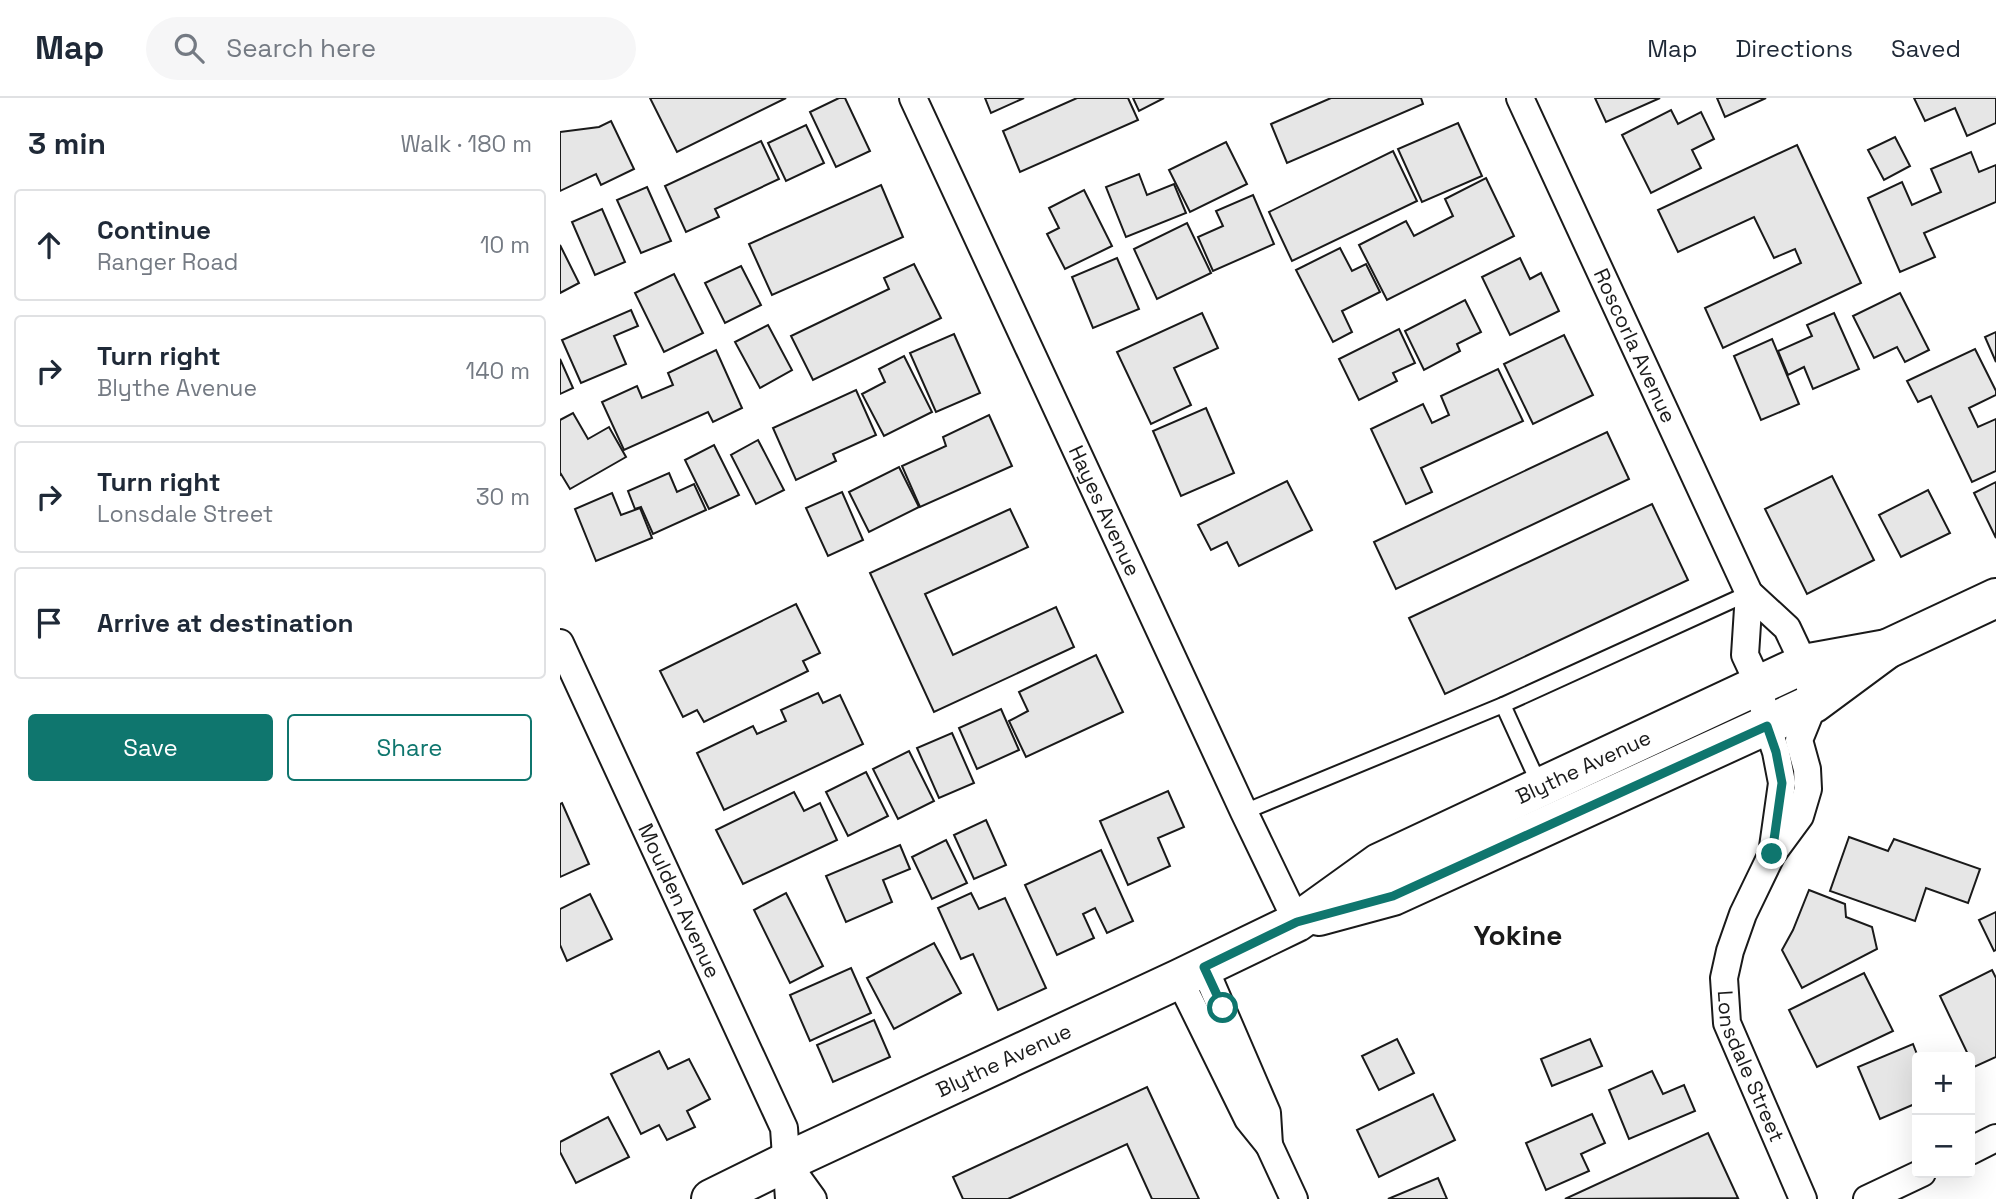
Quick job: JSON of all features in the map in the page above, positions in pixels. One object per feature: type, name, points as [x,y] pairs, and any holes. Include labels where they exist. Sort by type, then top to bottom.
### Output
[{"type":"main road","name":"Blythe Avenue","points":[[1297,922],[1393,896],[1767,726],[1814,703],[1886,649],[1996,598]]},
{"type":"main road","name":"Blythe Avenue","points":[[711,1199],[1297,922],[1379,863],[1541,787],[1804,664],[1886,649]]},
{"type":"street","name":"Hayes Avenue","points":[[913,98],[1297,922]]},
{"type":"street","name":"Roscorla Avenue","points":[[1520,98],[1749,593],[1787,628],[1804,664],[1814,703]]},
{"type":"street","name":"Roscorla Avenue","points":[[1749,593],[1745,655],[1759,685],[1767,726]]},
{"type":"street","name":"Moulden Avenue","points":[[560,643],[784,1128],[789,1199]]},
{"type":"street","name":"Lonsdale Street","points":[[1803,1199],[1727,1023],[1724,978],[1743,914],[1772,854],[1800,816],[1808,789],[1807,769],[1799,740],[1814,703]]},
{"type":"street","name":"Lonsdale Street","points":[[1767,726],[1782,783],[1772,854]]},
{"type":"street","points":[[1191,973],[1248,1119],[1269,1144],[1294,1199]]},
{"type":"street","points":[[1975,1148],[1996,1138]]},
{"type":"street","points":[[786,1162],[813,1199]]},
{"type":"street","points":[[1867,1199],[1912,1178]]},
{"type":"lane","points":[[1244,812],[1503,705],[1749,593]]},
{"type":"lane","points":[[1503,705],[1541,787]]},
{"type":"building","points":[[650,98],[786,98],[677,152]]},
{"type":"building","points":[[839,98],[845,98],[870,151],[836,167],[810,112]]},
{"type":"building","points":[[985,98],[1024,98],[991,113]]},
{"type":"building","points":[[1077,98],[1128,98],[1138,120],[1020,172],[1003,131]]},
{"type":"building","points":[[1133,98],[1164,98],[1139,111]]},
{"type":"building","points":[[1331,98],[1421,98],[1423,104],[1287,163],[1271,124]]},
{"type":"building","points":[[1595,98],[1660,98],[1606,122]]},
{"type":"building","points":[[1717,98],[1766,98],[1725,117]]},
{"type":"building","points":[[1914,98],[1996,98],[1996,123],[1967,136],[1955,108],[1925,121]]},
{"type":"building","points":[[1671,110],[1678,124],[1701,112],[1714,139],[1692,150],[1701,168],[1651,193],[1622,135]]},
{"type":"building","points":[[611,121],[634,169],[601,185],[596,174],[560,191],[560,132],[599,127]]},
{"type":"building","points":[[1458,123],[1482,176],[1422,202],[1398,149]]},
{"type":"building","points":[[806,125],[824,163],[786,181],[768,143]]},
{"type":"building","points":[[1895,137],[1910,166],[1884,180],[1868,150]]},
{"type":"building","points":[[761,141],[779,179],[715,209],[719,217],[686,232],[665,186]]},
{"type":"building","points":[[1226,142],[1247,184],[1190,212],[1169,170]]},
{"type":"building","points":[[1797,145],[1861,283],[1723,348],[1705,308],[1801,263],[1795,249],[1774,258],[1754,217],[1678,252],[1658,210]]},
{"type":"building","points":[[1393,151],[1417,201],[1292,261],[1269,212]]},
{"type":"building","points":[[1971,152],[1979,172],[1996,165],[1996,202],[1924,233],[1935,257],[1900,272],[1868,198],[1902,182],[1912,205],[1941,192],[1931,169]]},
{"type":"building","points":[[1139,174],[1147,195],[1174,184],[1186,213],[1126,237],[1106,187]]},
{"type":"building","points":[[1486,178],[1514,236],[1387,300],[1359,245],[1406,221],[1414,236],[1453,216],[1445,199]]},
{"type":"building","points":[[881,185],[903,237],[772,295],[749,244]]},
{"type":"building","points":[[647,187],[671,241],[641,253],[617,200]]},
{"type":"building","points":[[1084,190],[1112,246],[1065,269],[1047,234],[1059,228],[1049,208]]},
{"type":"building","points":[[1253,195],[1274,244],[1213,271],[1198,237],[1223,226],[1216,211]]},
{"type":"building","points":[[602,209],[625,262],[595,275],[572,222]]},
{"type":"building","points":[[1187,223],[1211,273],[1157,299],[1134,249]]},
{"type":"building","points":[[560,245],[579,283],[560,293]]},
{"type":"building","points":[[1340,248],[1352,271],[1366,264],[1380,292],[1342,311],[1352,332],[1333,342],[1296,270]]},
{"type":"building","points":[[1117,258],[1139,309],[1093,328],[1072,277]]},
{"type":"building","points":[[1520,258],[1530,279],[1541,273],[1559,311],[1510,335],[1482,277]]},
{"type":"building","points":[[914,264],[941,318],[813,380],[791,336],[889,289],[884,278]]},
{"type":"building","points":[[741,266],[761,305],[725,323],[705,283]]},
{"type":"building","points":[[674,274],[703,333],[664,352],[635,293]]},
{"type":"building","points":[[1900,293],[1929,350],[1905,362],[1897,347],[1874,358],[1853,316]]},
{"type":"building","points":[[1465,300],[1481,332],[1457,344],[1460,351],[1424,370],[1405,331]]},
{"type":"building","points":[[631,310],[638,326],[614,336],[626,364],[581,383],[562,340]]},
{"type":"building","points":[[1202,313],[1218,348],[1174,368],[1191,405],[1151,424],[1117,352]]},
{"type":"building","points":[[1834,313],[1859,369],[1813,389],[1804,367],[1788,375],[1778,351],[1812,336],[1807,325]]},
{"type":"building","points":[[768,325],[792,370],[760,388],[735,342]]},
{"type":"building","points":[[1399,329],[1415,363],[1393,373],[1397,381],[1359,400],[1339,359]]},
{"type":"building","points":[[1996,332],[1996,362],[1985,337]]},
{"type":"building","points":[[954,334],[980,393],[936,412],[910,353]]},
{"type":"building","points":[[1564,335],[1593,395],[1533,424],[1504,364]]},
{"type":"building","points":[[1772,339],[1799,404],[1761,420],[1734,356]]},
{"type":"building","points":[[1975,349],[1996,395],[1969,408],[1978,427],[1996,419],[1996,471],[1972,482],[1931,396],[1918,402],[1907,381]]},
{"type":"building","points":[[716,350],[742,408],[713,422],[708,412],[624,450],[602,402],[637,386],[642,398],[673,385],[668,373]]},
{"type":"building","points":[[904,356],[932,412],[884,436],[862,394],[885,382],[879,369]]},
{"type":"building","points":[[560,359],[573,388],[560,394]]},
{"type":"building","points":[[1498,369],[1523,421],[1421,468],[1432,492],[1406,504],[1371,429],[1423,404],[1432,423],[1449,415],[1441,396]]},
{"type":"building","points":[[856,390],[876,435],[833,454],[836,461],[796,480],[773,428]]},
{"type":"building","points":[[1206,408],[1234,473],[1181,496],[1153,431]]},
{"type":"building","points":[[573,413],[588,439],[609,427],[626,457],[570,489],[560,475],[560,420]]},
{"type":"building","points":[[989,415],[1012,466],[920,507],[902,466],[946,446],[943,437]]},
{"type":"building","points":[[1607,432],[1629,479],[1396,589],[1374,542]]},
{"type":"building","points":[[758,440],[784,490],[756,504],[731,455]]},
{"type":"building","points":[[714,445],[739,495],[709,509],[685,460]]},
{"type":"building","points":[[899,467],[919,507],[869,532],[849,492]]},
{"type":"building","points":[[669,473],[677,492],[694,484],[706,510],[653,534],[641,507],[635,509],[628,491]]},
{"type":"building","points":[[1832,476],[1874,560],[1807,594],[1765,509]]},
{"type":"building","points":[[1287,481],[1312,530],[1239,566],[1227,542],[1211,550],[1198,525]]},
{"type":"building","points":[[1996,482],[1996,538],[1974,493]]},
{"type":"building","points":[[1928,490],[1950,533],[1901,557],[1879,515]]},
{"type":"building","points":[[842,492],[863,540],[828,556],[806,508]]},
{"type":"building","points":[[612,493],[621,515],[640,508],[652,538],[596,561],[575,509]]},
{"type":"building","points":[[1652,504],[1688,580],[1445,694],[1409,618]]},
{"type":"building","points":[[1010,509],[1028,547],[925,594],[953,655],[1056,607],[1074,647],[934,712],[870,573]]},
{"type":"building","points":[[796,604],[820,653],[803,661],[808,671],[704,722],[697,710],[683,717],[660,671]]},
{"type":"building","points":[[1096,655],[1123,712],[1026,757],[1009,721],[1028,711],[1019,692]]},
{"type":"building","points":[[818,693],[823,703],[840,695],[863,744],[724,810],[697,753],[753,726],[757,734],[786,721],[781,710]]},
{"type":"building","points":[[1001,709],[1019,750],[977,769],[959,728]]},
{"type":"building","points":[[952,733],[974,783],[939,798],[917,748]]},
{"type":"building","points":[[909,751],[934,801],[898,819],[873,769]]},
{"type":"building","points":[[866,772],[888,816],[848,836],[826,792]]},
{"type":"building","points":[[1168,791],[1184,827],[1158,838],[1170,866],[1128,885],[1100,821]]},
{"type":"building","points":[[794,792],[804,811],[820,803],[837,840],[743,884],[716,830]]},
{"type":"building","points":[[562,803],[589,864],[560,877],[560,804]]},
{"type":"building","points":[[986,820],[1006,865],[974,879],[954,835]]},
{"type":"building","points":[[1849,837],[1888,851],[1894,839],[1980,869],[1968,903],[1926,888],[1915,921],[1830,891]]},
{"type":"building","points":[[946,840],[967,883],[932,899],[912,857]]},
{"type":"building","points":[[900,845],[910,869],[883,880],[892,902],[846,922],[826,876]]},
{"type":"building","points":[[1101,850],[1133,921],[1107,933],[1095,908],[1083,914],[1094,938],[1057,955],[1025,885]]},
{"type":"building","points":[[1809,890],[1845,904],[1846,917],[1872,927],[1877,949],[1802,988],[1782,950]]},
{"type":"building","points":[[786,893],[823,966],[790,983],[754,910]]},
{"type":"building","points":[[971,893],[979,909],[1005,898],[1046,988],[998,1010],[973,954],[961,959],[938,908]]},
{"type":"building","points":[[590,894],[612,939],[567,961],[560,945],[560,909]]},
{"type":"building","points":[[1996,912],[1996,950],[1994,951],[1979,920]]},
{"type":"building","points":[[934,943],[961,993],[894,1029],[867,978]]},
{"type":"building","points":[[851,968],[871,1013],[810,1041],[790,995]]},
{"type":"building","points":[[1992,970],[1996,978],[1996,1057],[1975,1067],[1975,1052],[1967,1052],[1940,996]]},
{"type":"building","points":[[1864,973],[1893,1031],[1817,1067],[1789,1010]]},
{"type":"building","points":[[874,1020],[890,1057],[833,1082],[817,1045]]},
{"type":"building","points":[[1397,1039],[1414,1073],[1379,1090],[1362,1056]]},
{"type":"building","points":[[1590,1039],[1602,1066],[1552,1086],[1541,1059]]},
{"type":"building","points":[[1913,1044],[1916,1052],[1912,1052],[1912,1105],[1880,1119],[1858,1067]]},
{"type":"building","points":[[659,1051],[668,1069],[689,1059],[710,1099],[687,1111],[695,1127],[667,1140],[659,1125],[641,1134],[611,1074]]},
{"type":"building","points":[[1652,1071],[1663,1094],[1684,1085],[1695,1111],[1629,1139],[1609,1090]]},
{"type":"building","points":[[1147,1087],[1199,1199],[1152,1199],[1127,1144],[1008,1199],[963,1199],[953,1177]]},
{"type":"building","points":[[1433,1094],[1455,1140],[1379,1177],[1357,1130]]},
{"type":"building","points":[[1592,1114],[1605,1143],[1581,1154],[1589,1171],[1546,1190],[1526,1143]]},
{"type":"building","points":[[608,1117],[629,1157],[576,1183],[560,1152],[560,1142]]},
{"type":"building","points":[[1708,1133],[1738,1198],[1565,1199]]},
{"type":"building","points":[[1438,1178],[1447,1199],[1388,1199]]},
{"type":"district","name":"Yokine","points":[[1518,935]]},
{"type":"route","points":[[1223,1008],[1204,967],[1297,922],[1393,896],[1767,726],[1782,783],[1772,854]]}]
